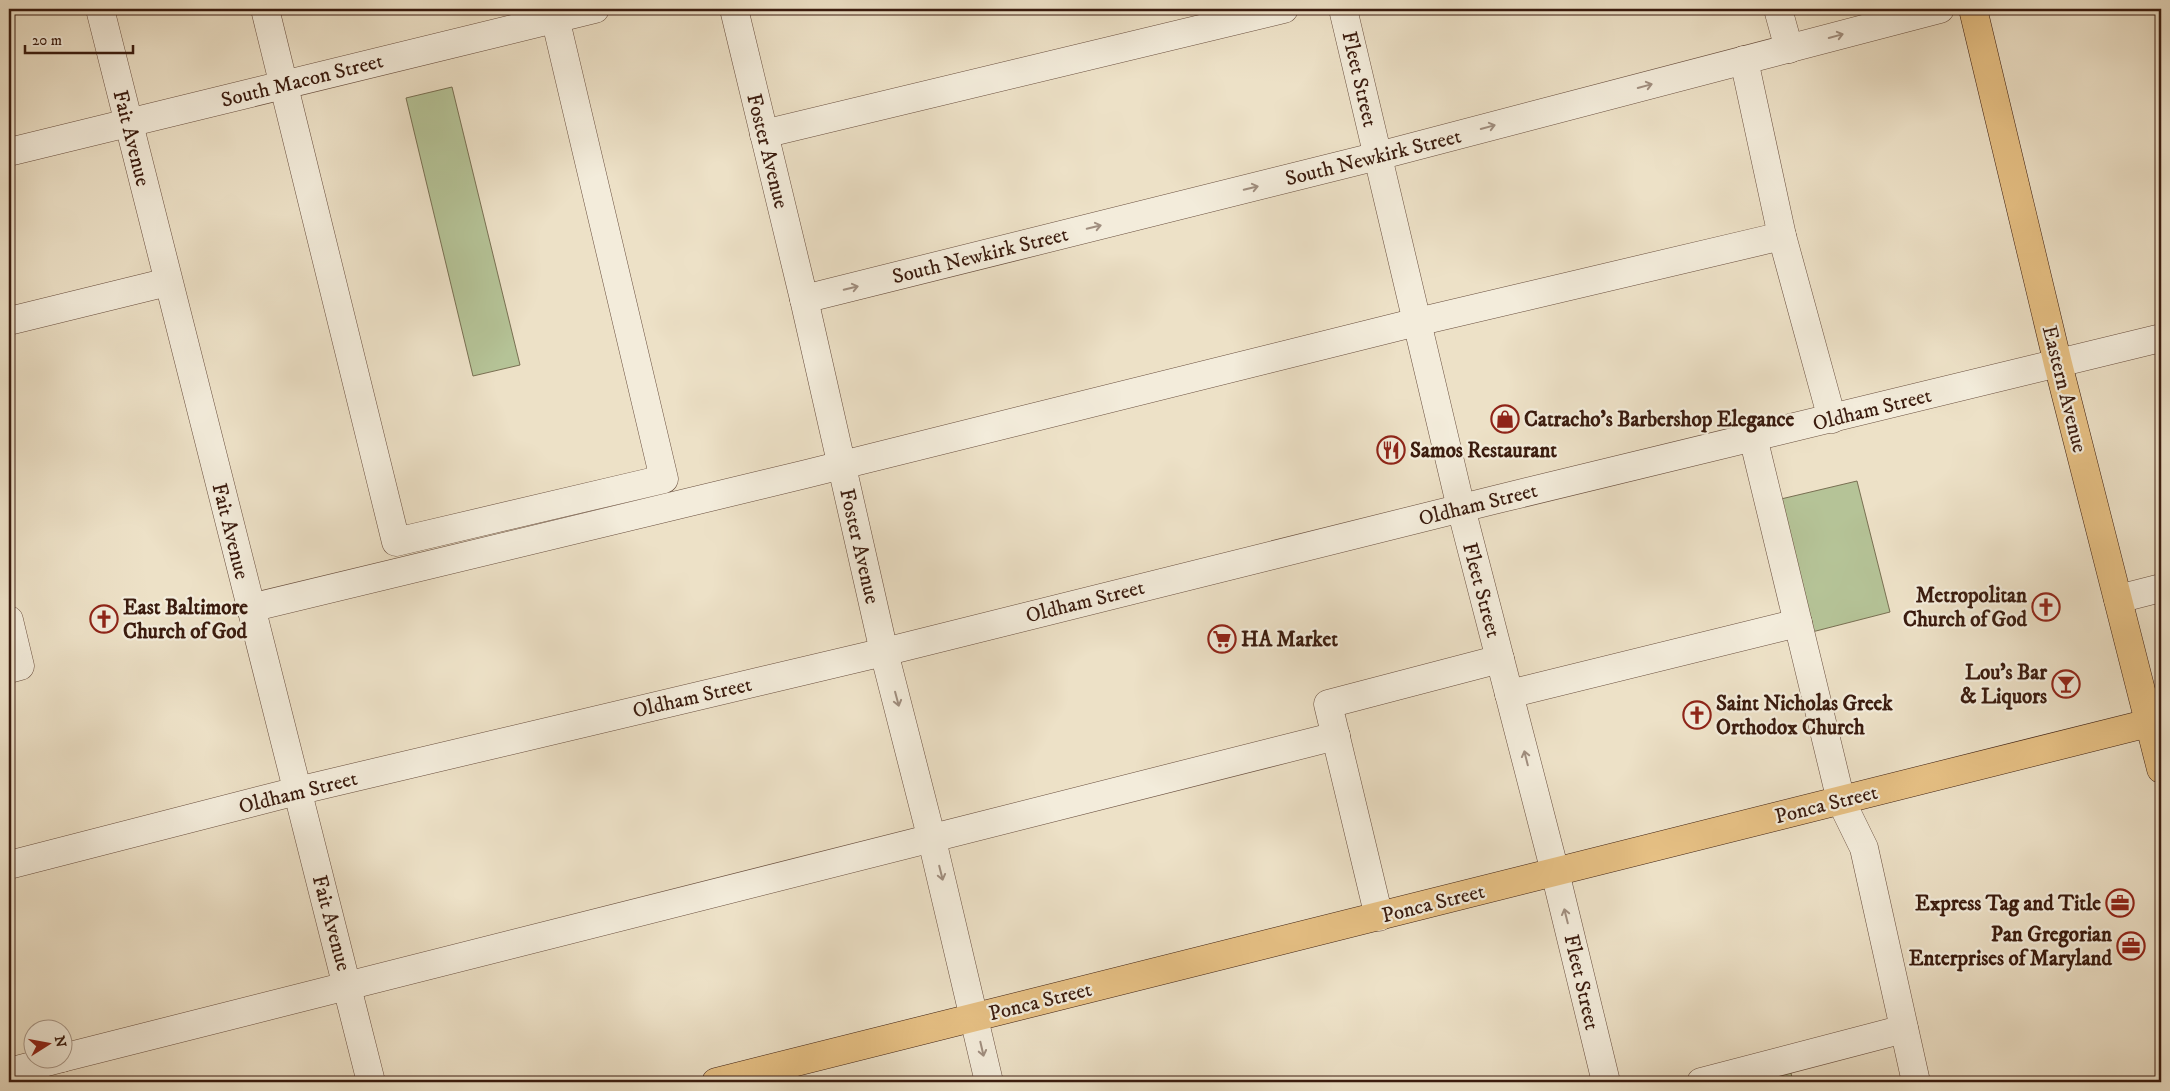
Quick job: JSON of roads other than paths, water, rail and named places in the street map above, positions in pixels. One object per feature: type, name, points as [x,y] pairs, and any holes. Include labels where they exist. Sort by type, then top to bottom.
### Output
[{"type":"main road","name":"Eastern Avenue","points":[[1973,9],[2058,364],[2118,599],[2156,721],[2161,769]]},
{"type":"main road","name":"Ponca Street","points":[[716,1082],[2156,721]]},
{"type":"street","name":"Fait Avenue","points":[[100,9],[371,1082]]},
{"type":"street","points":[[265,9],[396,542],[664,479],[554,14]]},
{"type":"street","name":"South Macon Street","points":[[9,152],[284,85],[554,14],[596,9]]},
{"type":"street","name":"Foster Avenue","points":[[734,9],[804,299],[884,652],[932,840],[989,1082]]},
{"type":"street","points":[[764,134],[1284,9]]},
{"type":"street","name":"Fleet Street","points":[[1343,9],[1461,508],[1555,872],[1606,1082]]},
{"type":"street","points":[[1778,9],[1788,49]]},
{"type":"street","name":"South Newkirk Street","points":[[804,299],[1378,156],[1940,9]]},
{"type":"street","points":[[1744,60],[1782,236],[1832,418]]},
{"type":"street","points":[[250,608],[842,465],[1416,322],[1782,236]]},
{"type":"street","points":[[9,321],[168,282]]},
{"type":"street","name":"Oldham Street","points":[[9,865],[297,791],[884,652],[1461,508],[2161,338]]},
{"type":"street","points":[[1753,437],[1841,801],[1864,848],[1916,1082]]},
{"type":"street","points":[[2118,599],[2161,588]]},
{"type":"street","points":[[9,620],[20,666],[9,669]]},
{"type":"street","points":[[1510,694],[1798,623]]},
{"type":"street","points":[[1379,917],[1328,704],[1500,659]]},
{"type":"street","points":[[72,1055],[932,840],[1336,736]]},
{"type":"street","points":[[1700,1082],[1904,1029]]},
{"type":"street","points":[[9,1072],[24,1068]]},
{"type":"place","name":"Catracho's Barbershop Elegance","points":[[1505,419]]},
{"type":"place","name":"Samos Restaurant","points":[[1391,450]]},
{"type":"place","name":"Metropolitan Church of God","points":[[2046,607]]},
{"type":"place","name":"East Baltimore Church of God","points":[[104,619]]},
{"type":"place","name":"HA Market","points":[[1222,639]]},
{"type":"place","name":"Lou's Bar & Liquors","points":[[2066,684]]},
{"type":"place","name":"Saint Nicholas Greek Orthodox Church","points":[[1697,715]]},
{"type":"place","name":"Express Tag and Title","points":[[2120,903]]},
{"type":"place","name":"Pan Gregorian Enterprises of Maryland","points":[[2131,946]]}]
